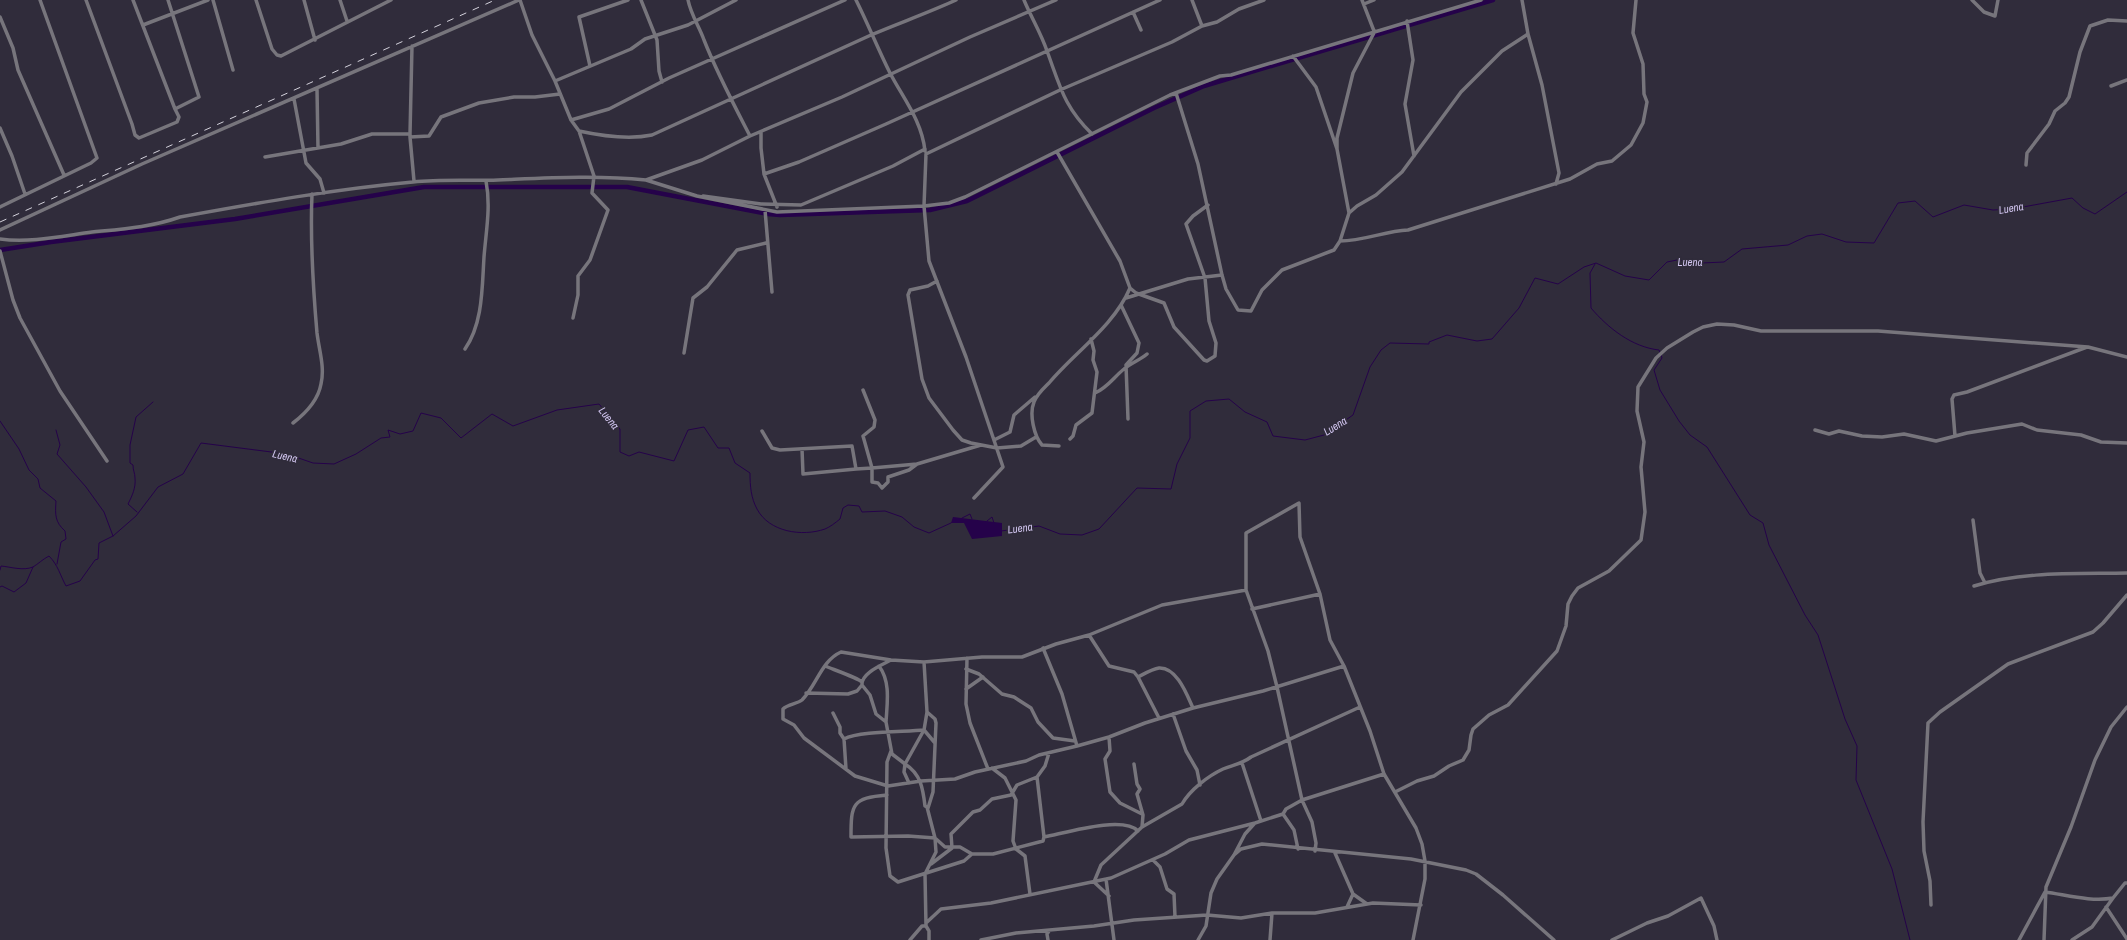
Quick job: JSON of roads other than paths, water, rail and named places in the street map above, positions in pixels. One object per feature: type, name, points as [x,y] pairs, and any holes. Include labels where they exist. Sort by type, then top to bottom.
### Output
[{"type":"street","points":[[0,207],[95,161],[96,155],[65,73],[40,0]]},
{"type":"street","points":[[86,0],[132,123],[135,136],[139,138],[145,137],[177,122],[179,117],[133,0]]},
{"type":"street","points":[[168,0],[199,95],[198,98],[176,109]]},
{"type":"street","points":[[143,25],[208,0]]},
{"type":"street","points":[[213,0],[233,70]]},
{"type":"street","points":[[256,0],[272,49],[276,55],[281,56],[315,40],[347,21],[391,0]]},
{"type":"street","points":[[304,0],[315,40]]},
{"type":"street","points":[[340,0],[347,21]]},
{"type":"street","points":[[0,230],[129,170],[519,0],[532,35],[555,81],[571,120],[579,131],[594,176],[592,191],[607,208],[608,212],[590,260],[578,276],[578,295],[573,318]]},
{"type":"street","points":[[590,66],[579,17],[628,0]]},
{"type":"street","points":[[641,0],[656,35],[659,71],[662,82]]},
{"type":"street","points":[[688,0],[695,22],[704,40],[711,60],[750,136]]},
{"type":"street","points":[[555,81],[631,49],[656,35],[695,22],[736,0]]},
{"type":"street","points":[[571,120],[609,109],[662,82],[845,0]]},
{"type":"street","points":[[856,0],[891,75],[913,112],[922,134],[926,154],[924,206],[927,247],[937,281],[966,357],[1003,467],[974,498]]},
{"type":"street","points":[[579,131],[611,136],[633,137],[652,135],[730,98],[831,55],[872,35],[956,0]]},
{"type":"street","points":[[1024,0],[1048,51],[1060,90],[1074,114],[1092,134]]},
{"type":"street","points":[[646,180],[702,160],[750,136],[891,75],[970,37],[1056,0]]},
{"type":"street","points":[[764,174],[799,162],[913,112],[1160,0]]},
{"type":"street","points":[[1192,0],[1202,26]]},
{"type":"street","points":[[926,154],[1060,90],[1172,42],[1202,26],[1217,22],[1239,9],[1264,0]]},
{"type":"street","points":[[1337,149],[1340,126],[1353,73],[1374,31],[1363,2],[1374,0]]},
{"type":"street","points":[[0,239],[21,240],[161,223],[180,217],[312,194],[414,181],[486,181],[594,176],[646,180],[697,196],[777,212],[924,206],[949,202],[965,197],[1176,93],[1220,76],[1231,75],[1481,0]]},
{"type":"street","points":[[1522,0],[1528,34],[1542,85],[1559,173],[1556,184]]},
{"type":"street","points":[[1340,242],[1360,241],[1408,230],[1556,184],[1581,175],[1597,164],[1616,159],[1631,145],[1643,123],[1647,102],[1644,94],[1643,64],[1633,33],[1636,0]]},
{"type":"street","points":[[1972,0],[1981,10],[1995,16],[1998,0]]},
{"type":"street","points":[[1133,12],[1141,30]]},
{"type":"street","points":[[0,17],[13,48],[18,70],[64,175]]},
{"type":"street","points":[[2026,165],[2027,153],[2049,124],[2056,111],[2069,97],[2080,52],[2090,26],[2108,20],[2127,21]]},
{"type":"street","points":[[1407,22],[1413,60],[1405,104],[1414,156]]},
{"type":"street","points":[[1349,213],[1385,188],[1414,156],[1465,87],[1502,51],[1528,34]]},
{"type":"street","points":[[412,46],[410,135],[414,181]]},
{"type":"street","points":[[1176,93],[1198,164],[1222,275],[1235,308],[1246,312],[1251,311],[1262,290],[1282,270],[1334,250],[1340,242],[1349,213],[1337,149],[1316,87],[1293,56]]},
{"type":"street","points":[[2111,86],[2127,80]]},
{"type":"street","points":[[317,89],[318,148]]},
{"type":"street","points":[[265,157],[304,149],[341,144],[372,134],[429,136],[441,117],[480,103],[514,97],[536,97],[560,94]]},
{"type":"street","points":[[294,99],[308,167],[318,177],[324,193]]},
{"type":"street","points":[[0,129],[12,156],[25,194]]},
{"type":"street","points":[[761,132],[764,174],[777,205],[777,212]]},
{"type":"street","points":[[697,196],[710,196],[777,205],[800,205],[812,202],[893,166],[925,149]]},
{"type":"street","points":[[1057,152],[1120,261],[1130,288],[1136,293],[1164,303],[1174,327],[1183,339],[1207,361],[1215,356],[1216,343],[1209,321],[1205,278],[1186,224],[1192,216],[1208,205]]},
{"type":"street","points":[[465,349],[474,334],[482,297],[488,219],[486,181]]},
{"type":"street","points":[[293,423],[304,414],[314,402],[323,376],[316,318],[312,194]]},
{"type":"street","points":[[764,210],[766,243],[772,292]]},
{"type":"street","points":[[684,353],[693,298],[708,286],[737,250],[766,243]]},
{"type":"street","points":[[0,251],[13,300],[20,318],[60,391],[107,461]]},
{"type":"street","points":[[1126,298],[1136,293],[1160,289],[1188,279],[1222,275]]},
{"type":"street","points":[[937,281],[928,286],[910,290],[908,295],[922,379],[929,398],[962,440],[997,448],[1021,446],[1036,437]]},
{"type":"street","points":[[994,440],[1010,432],[1014,415],[1037,395],[1091,339],[1121,305],[1130,288]]},
{"type":"street","points":[[1121,305],[1139,343],[1137,353],[1126,365],[1128,419]]},
{"type":"street","points":[[1395,792],[1417,781],[1434,776],[1463,760],[1469,750],[1470,735],[1473,729],[1494,712],[1508,705],[1557,651],[1566,626],[1568,604],[1578,588],[1615,566],[1641,540],[1645,512],[1641,467],[1644,446],[1637,411],[1638,387],[1656,358],[1667,348],[1703,327],[1717,324],[1734,325],[1761,331],[1878,331],[2088,346],[2127,357]]},
{"type":"street","points":[[1070,439],[1073,436],[1076,425],[1092,413],[1092,403],[1095,393],[1097,372],[1093,360],[1094,351],[1091,339]]},
{"type":"street","points":[[1955,436],[1952,399],[1954,395],[1967,392],[2088,346]]},
{"type":"street","points":[[1095,393],[1102,390],[1126,368],[1136,363],[1147,354]]},
{"type":"street","points":[[863,390],[875,420],[874,427],[862,436],[872,468],[872,482],[878,484],[882,488],[888,482],[888,477],[908,470],[917,464]]},
{"type":"street","points":[[1037,395],[1032,409],[1036,437],[1042,445],[1059,446]]},
{"type":"street","points":[[1815,430],[1829,434],[1839,431],[1862,436],[1904,434],[1936,441],[2000,427],[2022,424],[2037,430],[2081,434],[2101,442],[2127,443]]},
{"type":"street","points":[[762,431],[772,448],[802,449],[852,446],[856,469]]},
{"type":"street","points":[[802,449],[803,474],[917,464],[982,445]]},
{"type":"street","points":[[1315,851],[1316,843],[1312,822],[1302,800],[1277,687],[1246,590],[1246,533],[1299,503],[1300,537],[1320,594],[1330,640],[1344,666],[1370,731],[1384,774],[1419,835],[1425,861],[1426,880],[1413,940]]},
{"type":"street","points":[[1974,520],[1980,573],[1985,583]]},
{"type":"street","points":[[1974,586],[2018,577],[2127,573]]},
{"type":"street","points":[[1246,590],[1162,605],[1089,635],[1043,648],[1022,657],[966,658],[924,662],[891,660],[842,652],[836,654],[825,666],[802,700],[782,709],[783,719],[794,725],[804,738],[860,778],[888,786],[921,781],[955,779],[990,768],[1026,761],[1049,753],[1109,737],[1172,714],[1277,687],[1344,666]]},
{"type":"street","points":[[1252,609],[1320,594]]},
{"type":"street","points":[[1931,905],[1930,880],[1924,852],[1923,822],[1928,723],[1940,712],[2008,664],[2093,632],[2103,624],[2127,595]]},
{"type":"street","points":[[1089,635],[1109,666],[1134,672],[1159,718]]},
{"type":"street","points":[[1043,648],[1062,694],[1077,746]]},
{"type":"street","points":[[966,658],[966,689],[970,723],[990,768],[1002,775],[1016,802],[1013,835],[1016,848],[1025,856],[1030,894]]},
{"type":"street","points":[[806,693],[848,694],[857,691],[866,675],[891,660]]},
{"type":"street","points":[[908,783],[904,772],[905,764],[924,730],[927,712],[924,662]]},
{"type":"street","points":[[825,666],[847,676],[858,678],[870,694],[876,714],[886,722]]},
{"type":"street","points":[[879,666],[884,675],[887,690],[886,722],[891,751],[894,757],[911,768],[921,781],[925,806],[935,838],[936,854],[925,874],[926,924],[929,931],[929,940]]},
{"type":"street","points":[[966,669],[983,677],[1002,694],[1017,699],[1032,709],[1038,722],[1053,738],[1075,741]]},
{"type":"street","points":[[1138,677],[1157,669],[1166,669],[1182,683],[1193,708]]},
{"type":"street","points":[[966,689],[983,677]]},
{"type":"street","points":[[2019,940],[2045,892],[2071,828],[2095,760],[2111,727],[2127,707]]},
{"type":"street","points":[[1094,882],[1101,865],[1142,826],[1152,820],[1172,812],[1182,804],[1186,797],[1200,784],[1224,769],[1242,763],[1251,757],[1360,708]]},
{"type":"street","points":[[927,712],[936,720],[933,795],[927,809]]},
{"type":"street","points":[[833,713],[840,727],[840,733],[844,739],[846,768]]},
{"type":"street","points":[[1172,714],[1186,751],[1197,770],[1200,784]]},
{"type":"street","points":[[844,739],[856,734],[924,730]]},
{"type":"street","points":[[924,730],[935,743]]},
{"type":"street","points":[[1109,737],[1110,751],[1105,759],[1110,792],[1122,804],[1152,820]]},
{"type":"street","points":[[891,751],[887,762],[888,786],[886,837],[889,871],[894,880],[902,882],[964,861],[972,854]]},
{"type":"street","points":[[952,848],[952,834],[973,812],[980,810],[992,799],[1013,794],[1017,785],[1037,777],[1047,761],[1049,753]]},
{"type":"street","points":[[1242,763],[1261,821]]},
{"type":"street","points":[[1134,764],[1137,784],[1140,789],[1137,794],[1143,814],[1142,826]]},
{"type":"street","points":[[910,940],[922,926],[941,909],[991,903],[1106,879],[1152,860],[1189,840],[1255,824],[1283,814],[1286,809],[1302,800],[1384,774]]},
{"type":"street","points":[[887,795],[868,797],[858,800],[852,810],[851,815],[851,837],[908,836],[935,838],[945,847],[960,847],[972,854],[990,855],[1041,842],[1044,837],[1037,777]]},
{"type":"street","points":[[1283,814],[1294,830],[1298,849]]},
{"type":"street","points":[[1198,940],[1206,926],[1213,888],[1226,865],[1234,855],[1245,834],[1255,824]]},
{"type":"street","points":[[1044,837],[1075,832],[1095,826],[1130,826],[1138,831]]},
{"type":"street","points":[[1316,843],[1324,852]]},
{"type":"street","points":[[1234,855],[1242,849],[1262,844],[1324,852],[1425,861],[1466,870],[1476,874],[1554,940]]},
{"type":"street","points":[[931,864],[952,848]]},
{"type":"street","points":[[1335,853],[1353,894],[1367,904]]},
{"type":"street","points":[[1152,860],[1160,867],[1167,889],[1174,894],[1175,917]]},
{"type":"street","points":[[1106,879],[1113,923],[1114,940]]},
{"type":"street","points":[[1094,882],[1109,896]]},
{"type":"street","points":[[2072,940],[2092,927],[2113,898],[2127,883]]},
{"type":"street","points":[[2045,892],[2093,899],[2113,898]]},
{"type":"street","points":[[2044,940],[2045,892]]},
{"type":"street","points":[[1347,907],[1353,894]]},
{"type":"street","points":[[1612,940],[1647,923],[1668,916],[1701,898],[1714,926],[1717,940]]},
{"type":"street","points":[[981,940],[995,939],[1016,933],[1049,931],[1175,917],[1207,915],[1241,918],[1272,913],[1320,912],[1367,904],[1421,905]]},
{"type":"street","points":[[2106,907],[2127,939]]},
{"type":"street","points":[[1270,940],[1272,913]]},
{"type":"street","points":[[1048,940],[1047,934],[1049,931]]},
{"type":"waterway","points":[[0,250],[51,242],[235,219],[424,187],[627,187],[780,215],[930,210],[967,201],[1154,108],[1204,86],[1493,0]]},
{"type":"waterway","name":"Luena","points":[[1001,531],[1039,526],[1060,534],[1082,535],[1099,529],[1137,488],[1171,489],[1177,464],[1190,438],[1190,411],[1206,401],[1229,399],[1245,412],[1267,422],[1273,436],[1305,440],[1324,435],[1353,415],[1370,367],[1381,350],[1390,343],[1429,344],[1429,342],[1447,335],[1477,341],[1492,339],[1519,308],[1535,278],[1558,284],[1584,267],[1596,263],[1625,276],[1649,280],[1667,262],[1677,260],[1702,263],[1724,262],[1742,249],[1788,245],[1807,236],[1822,234],[1846,242],[1874,243],[1898,203],[1915,201],[1933,217],[1964,205],[1993,210],[2012,209],[2072,198],[2083,208],[2095,214],[2127,192]]},
{"type":"waterway","points":[[1595,264],[1590,273],[1591,308],[1605,323],[1630,341],[1659,350],[1662,358],[1654,370],[1660,390],[1679,421],[1690,435],[1707,447],[1750,515],[1763,523],[1769,545],[1805,615],[1818,635],[1845,719],[1857,746],[1856,780],[1892,869],[1910,940]]},
{"type":"waterway","points":[[137,512],[128,504],[135,485],[133,465],[130,463],[130,445],[136,417],[153,402]]},
{"type":"waterway","name":"Luena","points":[[0,570],[1,566],[21,569],[33,567],[49,556],[57,567],[66,586],[80,581],[95,560],[98,559],[99,543],[113,536],[136,516],[158,487],[183,474],[201,443],[287,454],[313,463],[334,464],[356,454],[381,438],[390,437],[388,430],[400,434],[413,431],[421,413],[441,418],[461,438],[492,414],[513,426],[557,410],[599,404],[620,429],[620,452],[629,456],[639,452],[674,461],[688,430],[704,427],[718,448],[729,448],[735,463],[750,473],[751,492],[757,509],[762,517],[778,528],[797,532],[825,529],[840,519],[843,508],[848,505],[859,506],[862,512],[885,511],[902,517],[914,527],[929,533],[951,523]]},
{"type":"waterway","points":[[0,421],[19,449],[29,470],[38,479],[40,488],[56,501],[56,518],[65,531],[66,539],[61,542],[57,564]]},
{"type":"waterway","points":[[56,430],[60,445],[57,454],[86,487],[104,512],[113,536]]},
{"type":"waterway","name":"Luena","points":[[962,518],[970,514],[972,519]]},
{"type":"waterway","name":"Luena","points":[[987,521],[992,517],[994,523]]},
{"type":"waterway","points":[[0,587],[2,586],[14,592],[26,583],[33,567]]},
{"type":"railway","points":[[0,222],[495,0]]}]
